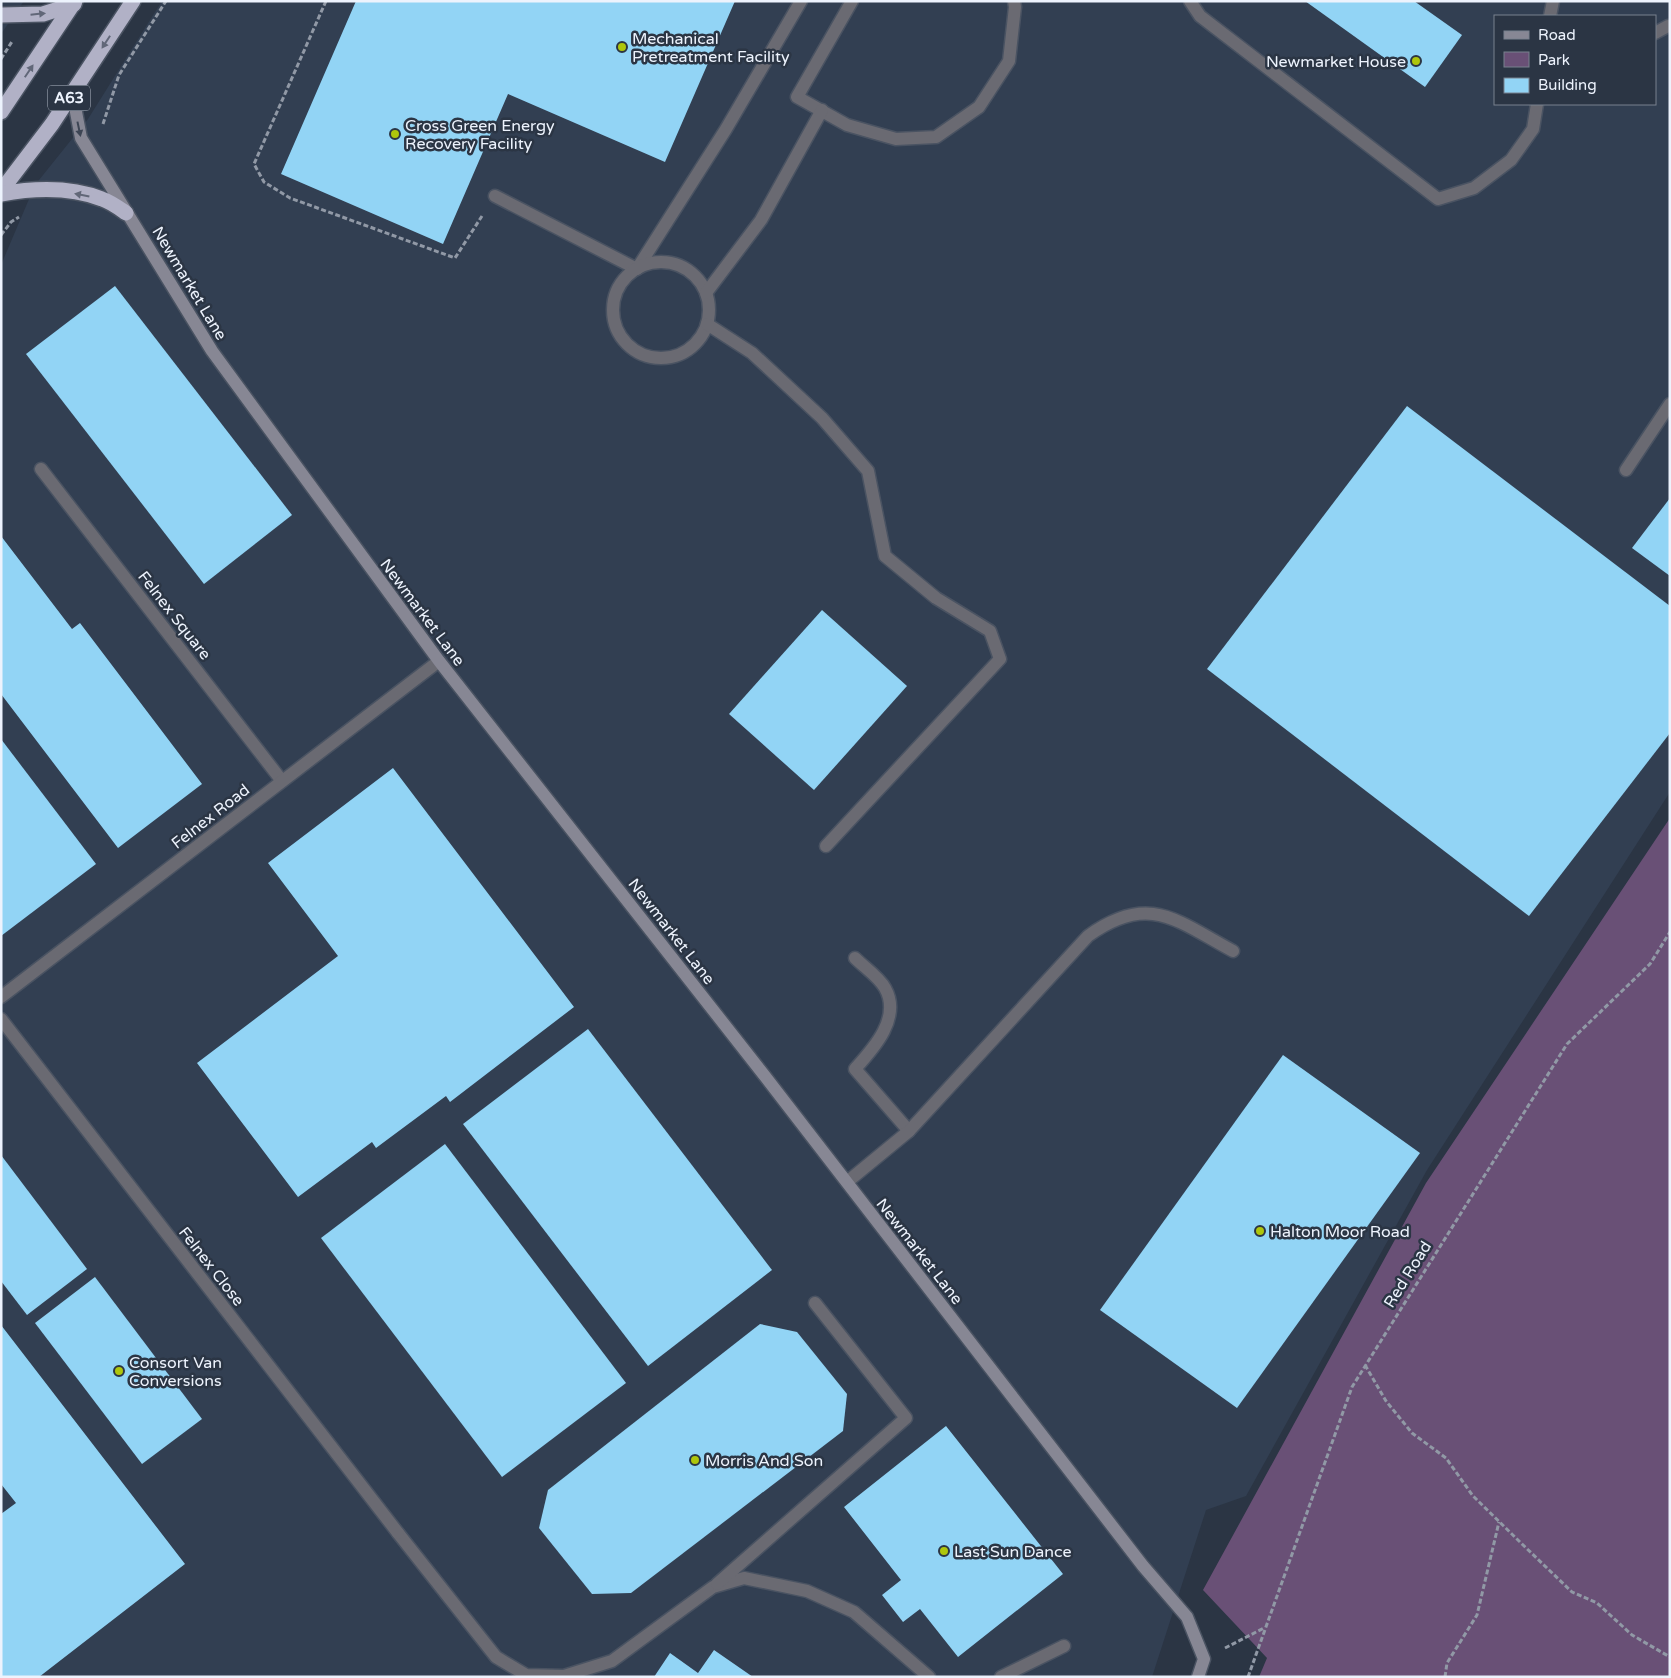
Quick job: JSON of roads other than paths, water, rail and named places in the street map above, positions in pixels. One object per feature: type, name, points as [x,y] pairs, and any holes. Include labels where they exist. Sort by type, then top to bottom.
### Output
[{"type":"highway","name":"A63","points":[[1,192],[52,124],[133,1]]},
{"type":"highway","name":"A63","points":[[1,112],[75,2]]},
{"type":"highway","points":[[1,15],[44,14],[75,2]]},
{"type":"highway","points":[[1,192],[50,189],[102,199],[126,213]]},
{"type":"street","points":[[638,269],[726,129],[801,1]]},
{"type":"street","points":[[852,1],[797,96],[847,125],[896,139],[936,137],[979,107],[1009,61],[1016,7],[1014,1]]},
{"type":"street","points":[[1190,1],[1200,16],[1438,199],[1474,188],[1511,160],[1533,129],[1537,105]]},
{"type":"street","points":[[1550,15],[1553,1]]},
{"type":"street","points":[[1656,32],[1669,25]]},
{"type":"street","name":"Newmarket Lane","points":[[81,81],[76,112],[81,138],[212,351],[439,660],[1143,1566],[1187,1617],[1204,1659],[1198,1677]]},
{"type":"street","points":[[706,294],[762,220],[822,110]]},
{"type":"street","points":[[494,196],[638,269]]},
{"type":"street","points":[[653,263],[670,263],[685,268],[698,279],[706,294],[709,308],[708,324],[700,338],[690,349],[676,356],[660,358],[645,356],[632,348],[621,337],[615,323],[614,307],[617,292],[625,279],[638,269],[653,263]]},
{"type":"street","points":[[708,324],[752,353],[822,418],[868,471],[885,556],[936,598],[990,631],[1000,659],[826,846]]},
{"type":"street","points":[[1626,470],[1670,404]]},
{"type":"street","name":"Felnex Square","points":[[41,469],[282,781]]},
{"type":"street","name":"Felnex Road","points":[[1,997],[439,660]]},
{"type":"street","points":[[846,1182],[909,1131],[1088,936],[1100,927],[1125,917],[1146,912],[1164,914],[1233,952]]},
{"type":"street","points":[[855,958],[885,988],[891,1009],[885,1029],[873,1050],[855,1069],[909,1131]]},
{"type":"street","name":"Felnex Close","points":[[1,1019],[496,1657],[526,1676],[564,1676],[612,1661],[713,1587],[906,1418],[815,1303]]},
{"type":"street","points":[[713,1587],[744,1578],[807,1591],[854,1612],[929,1677]]},
{"type":"street","points":[[1001,1677],[1064,1646]]},
{"type":"place","name":"Mechanical Pretreatment Facility","points":[[622,47]]},
{"type":"place","name":"Newmarket House","points":[[1416,61]]},
{"type":"place","name":"Cross Green Energy Recovery Facility","points":[[395,134]]},
{"type":"place","name":"Halton Moor Road","points":[[1260,1231]]},
{"type":"place","name":"Consort Van Conversions","points":[[119,1371]]},
{"type":"place","name":"Morris And Son","points":[[695,1460]]},
{"type":"place","name":"Last Sun Dance","points":[[944,1551]]}]
